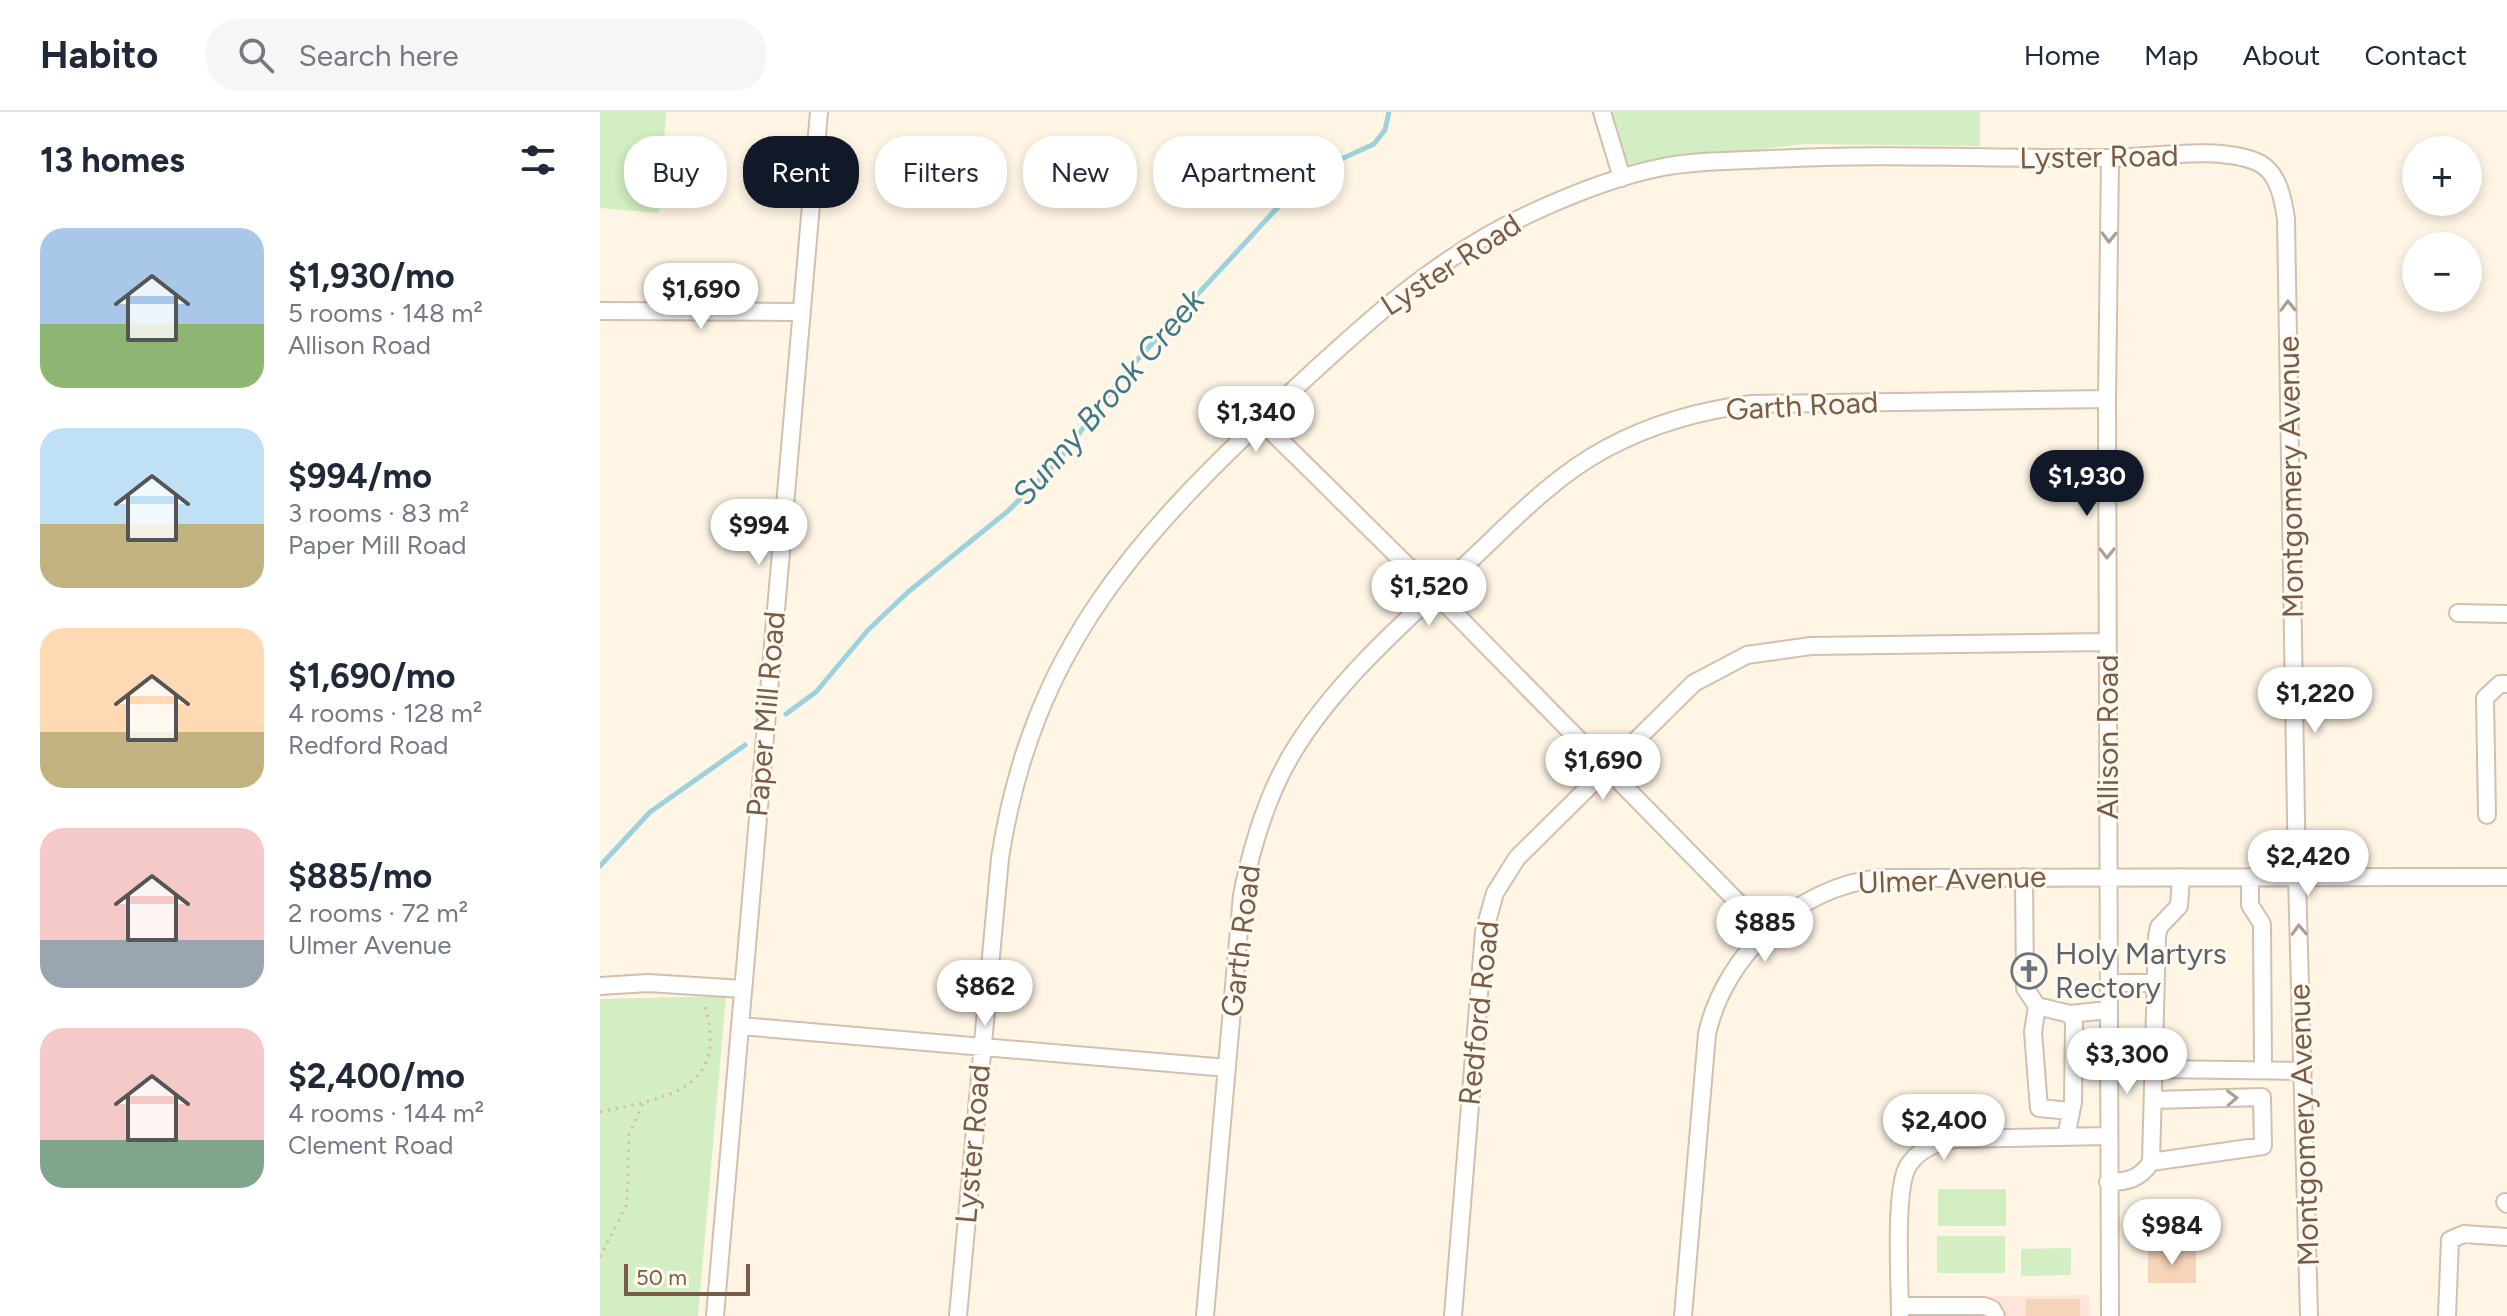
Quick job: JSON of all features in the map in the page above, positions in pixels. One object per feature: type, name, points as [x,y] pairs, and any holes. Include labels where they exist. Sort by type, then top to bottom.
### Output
[{"type":"street","name":"Paper Mill Road","points":[[715,1316],[819,112]]},
{"type":"street","points":[[1602,112],[1622,178]]},
{"type":"street","name":"Lyster Road","points":[[958,1316],[1007,814],[1026,744],[1052,679],[1091,610],[1130,556],[1261,421],[1372,316],[1425,274],[1531,213],[1622,178],[1706,162],[1800,158],[2110,159],[2222,155],[2256,162],[2269,169]]},
{"type":"street","name":"Allison Road","points":[[2110,159],[2107,399],[2107,1136],[2110,1316]]},
{"type":"street","name":"Montgomery Avenue","points":[[2269,169],[2283,199],[2286,219],[2297,877],[2309,1316]]},
{"type":"street","points":[[600,311],[802,312]]},
{"type":"street","name":"Garth Road","points":[[1205,1316],[1242,895],[1252,849],[1291,754],[1326,704],[1435,593],[1549,486],[1605,448],[1667,422],[1752,404],[2107,399]]},
{"type":"street","points":[[1261,421],[1435,593],[1767,932]]},
{"type":"street","points":[[2458,613],[2507,614]]},
{"type":"street","name":"Redford Road","points":[[1453,1316],[1480,977],[1489,910],[1517,858],[1694,683],[1747,655],[1811,646],[2107,642]]},
{"type":"street","points":[[2487,815],[2485,698],[2500,684],[2507,684]]},
{"type":"street","points":[[2024,877],[2025,988],[2037,1006],[2072,1018],[2108,1010]]},
{"type":"street","points":[[2108,1182],[2127,1182],[2144,1173],[2151,1162],[2157,936],[2159,927],[2179,906],[2181,877]]},
{"type":"street","points":[[2250,877],[2250,905],[2262,924],[2263,1070]]},
{"type":"street","name":"Ulmer Avenue","points":[[1683,1316],[1707,1034],[1723,986],[1767,932],[1817,894],[1846,883],[1881,878],[2507,877]]},
{"type":"street","points":[[600,986],[648,983],[743,989]]},
{"type":"street","points":[[2108,983],[2156,983]]},
{"type":"street","points":[[2037,1006],[2033,1032],[2039,1108],[2070,1111]]},
{"type":"street","points":[[2066,1137],[2073,1102],[2072,1018]]},
{"type":"street","points":[[740,1026],[1227,1068]]},
{"type":"street","points":[[2154,1069],[2303,1071]]},
{"type":"street","points":[[2151,1162],[2263,1146],[2262,1097],[2154,1100]]},
{"type":"street","points":[[1996,1316],[1992,1309],[1984,1306],[1900,1311],[1903,1177],[1915,1158],[1941,1141],[2107,1136]]},
{"type":"street","points":[[2447,1316],[2450,1240],[2464,1234],[2507,1237]]},
{"type":"path","points":[[600,1112],[681,1092],[700,1072],[709,1054],[710,1029],[699,986]]},
{"type":"path","points":[[600,1257],[627,1204],[629,1135],[643,1103]]},
{"type":"shaded area","points":[[2089,1295],[2089,1316],[1917,1316],[1917,1297]]},
{"type":"green space","points":[[600,112],[666,112],[664,136],[624,136],[624,208],[659,208],[659,213],[600,208]]},
{"type":"green space","points":[[1611,112],[1980,112],[1980,146],[1805,144],[1626,166]]},
{"type":"green space","points":[[726,996],[698,1316],[600,1316],[600,999]]},
{"type":"green space","points":[[1938,1189],[2006,1189],[2006,1226],[1938,1226]]},
{"type":"green space","points":[[1937,1236],[2005,1236],[2005,1273],[1937,1273]]},
{"type":"green space","points":[[2071,1248],[2071,1275],[2021,1276],[2021,1249]]},
{"type":"building","points":[[2148,1251],[2196,1251],[2196,1283],[2148,1283]]},
{"type":"building","points":[[2026,1299],[2080,1299],[2080,1316],[2026,1316]]},
{"type":"waterway","name":"Sunny Brook Creek","points":[[786,714],[816,692],[868,630],[908,592],[1008,511],[1059,460],[1125,373],[1279,206],[1337,161],[1374,144],[1385,130],[1389,112]]},
{"type":"waterway","name":"Sunny Brook Creek","points":[[600,866],[650,812],[745,745]]},
{"type":"place","name":"Holy Martyrs Rectory","points":[[2029,971]]}]
